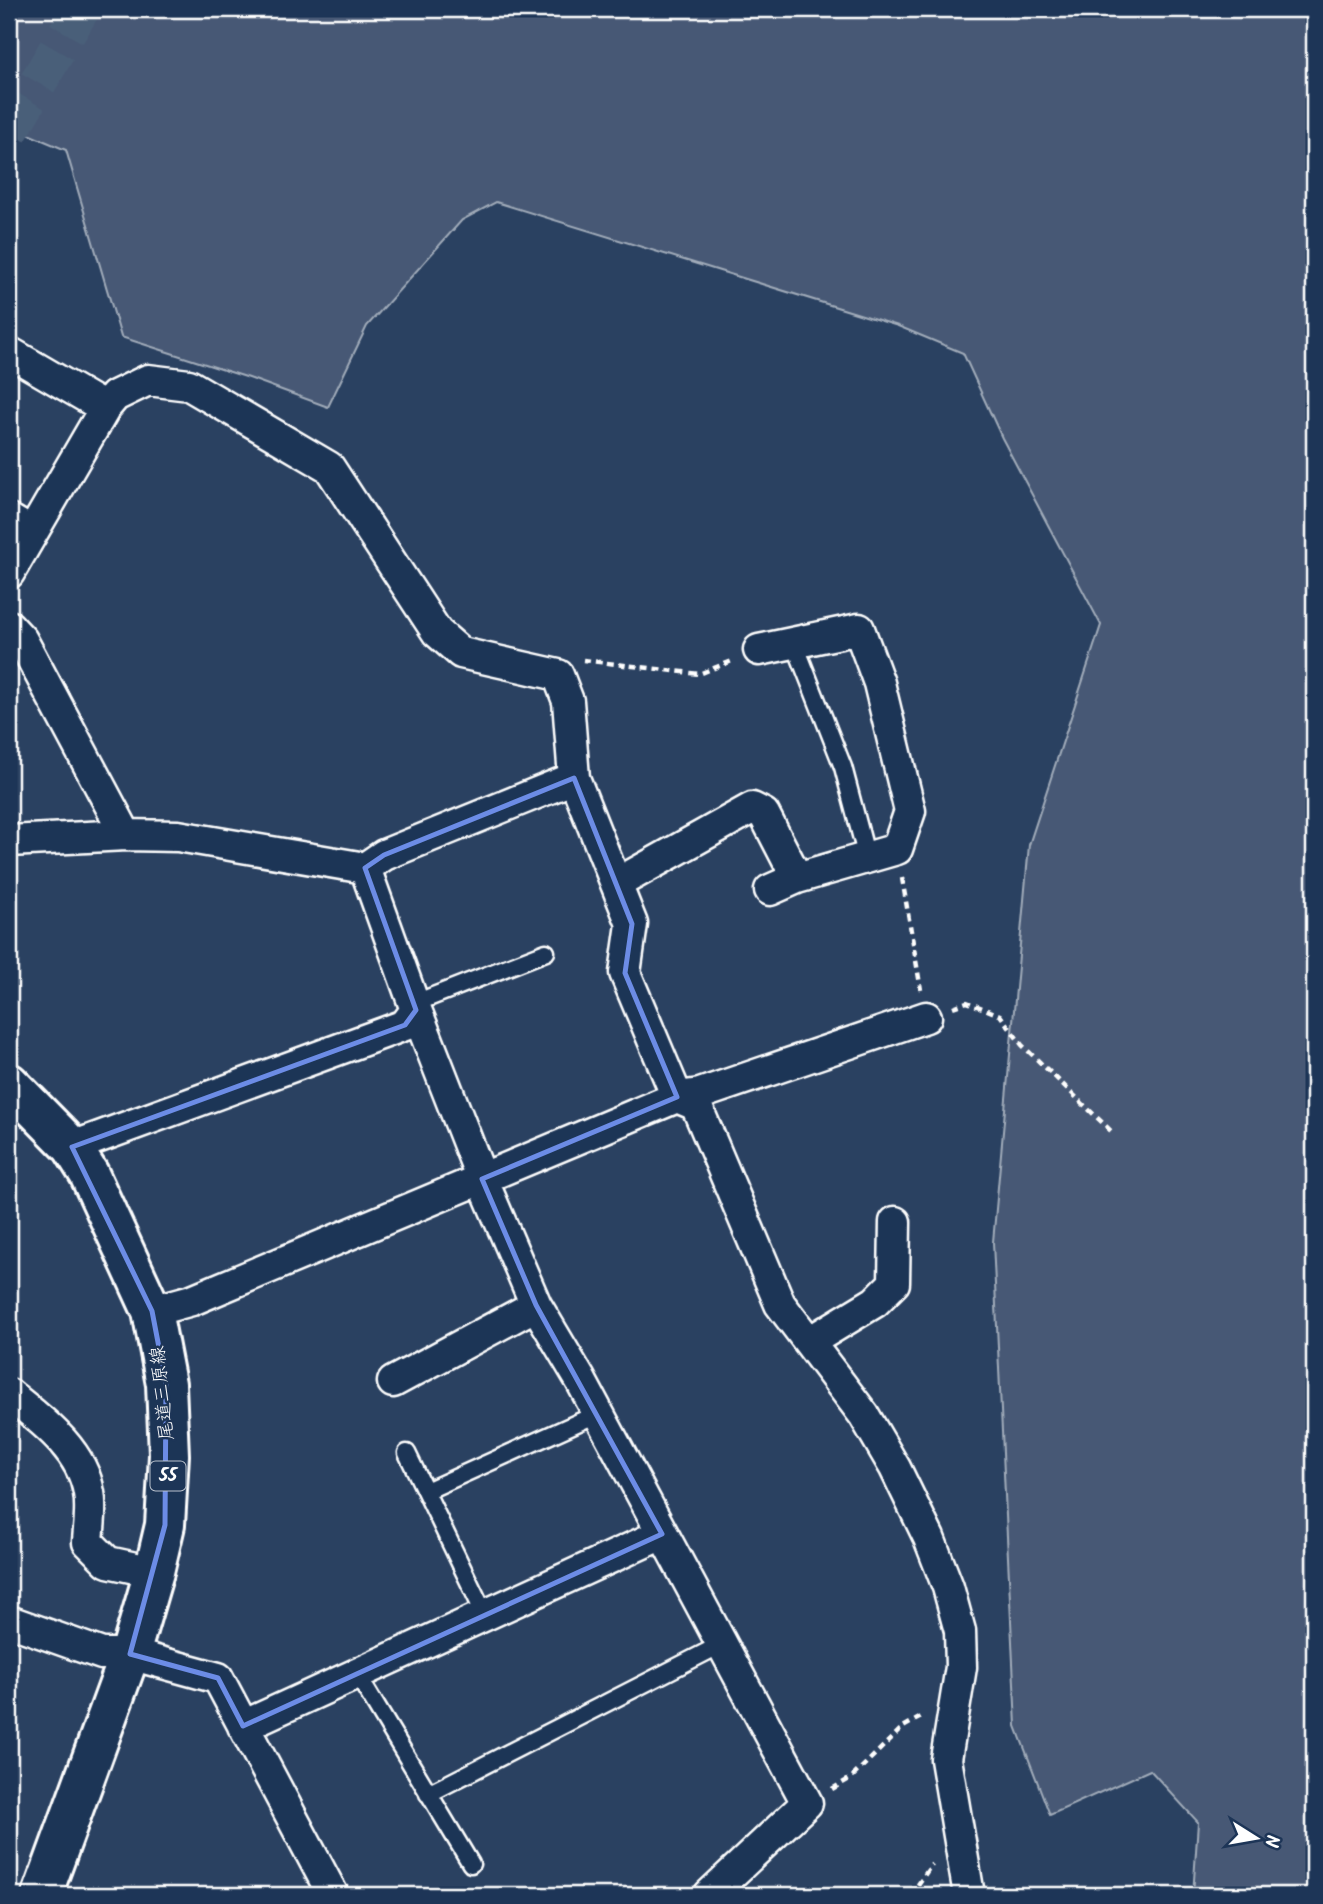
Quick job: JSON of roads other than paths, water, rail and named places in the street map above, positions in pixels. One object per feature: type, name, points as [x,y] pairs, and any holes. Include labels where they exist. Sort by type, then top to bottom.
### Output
[{"type":"main road","name":"尾道三原線","points":[[9,1083],[72,1147],[89,1174],[152,1311],[166,1384],[169,1455],[165,1525],[154,1572],[130,1654],[41,1895]]},
{"type":"street","points":[[9,352],[105,408]]},
{"type":"street","points":[[9,573],[20,526],[115,396],[148,380],[189,385],[329,467],[437,632],[461,653],[558,675],[568,702],[573,778],[632,924],[625,973],[677,1097],[696,1105],[780,1304],[864,1415],[895,1468],[929,1538],[948,1587],[960,1631],[961,1667],[946,1759],[969,1895]]},
{"type":"street","points":[[9,626],[22,640],[126,835]]},
{"type":"street","points":[[616,884],[752,808],[764,814],[784,884],[897,849],[911,811],[879,683],[859,629],[759,650]]},
{"type":"street","points":[[9,841],[126,835],[178,836],[365,868],[384,855],[573,778]]},
{"type":"street","points":[[365,868],[416,1010],[482,1178],[536,1305],[599,1413],[807,1803],[709,1895]]},
{"type":"street","points":[[72,1147],[405,1025],[416,1010]]},
{"type":"street","points":[[152,1311],[192,1300],[677,1097],[700,1094],[926,1017]]},
{"type":"street","points":[[809,1342],[875,1302],[894,1283],[895,1222]]},
{"type":"street","points":[[393,1382],[536,1305]]},
{"type":"street","points":[[9,1394],[49,1427],[81,1464],[90,1493],[88,1542],[108,1562],[154,1572]]},
{"type":"street","points":[[243,1726],[663,1534]]},
{"type":"street","points":[[9,1621],[102,1654],[130,1654],[218,1678],[333,1895]]},
{"type":"lane","points":[[794,642],[843,767],[867,858]]},
{"type":"lane","points":[[416,1010],[424,1000],[546,952]]},
{"type":"lane","points":[[426,1492],[599,1413]]},
{"type":"lane","points":[[407,1453],[485,1615]]},
{"type":"lane","points":[[428,1794],[722,1644]]},
{"type":"lane","points":[[356,1674],[471,1864]]},
{"type":"tunnel","points":[[9,132],[81,9]]}]
